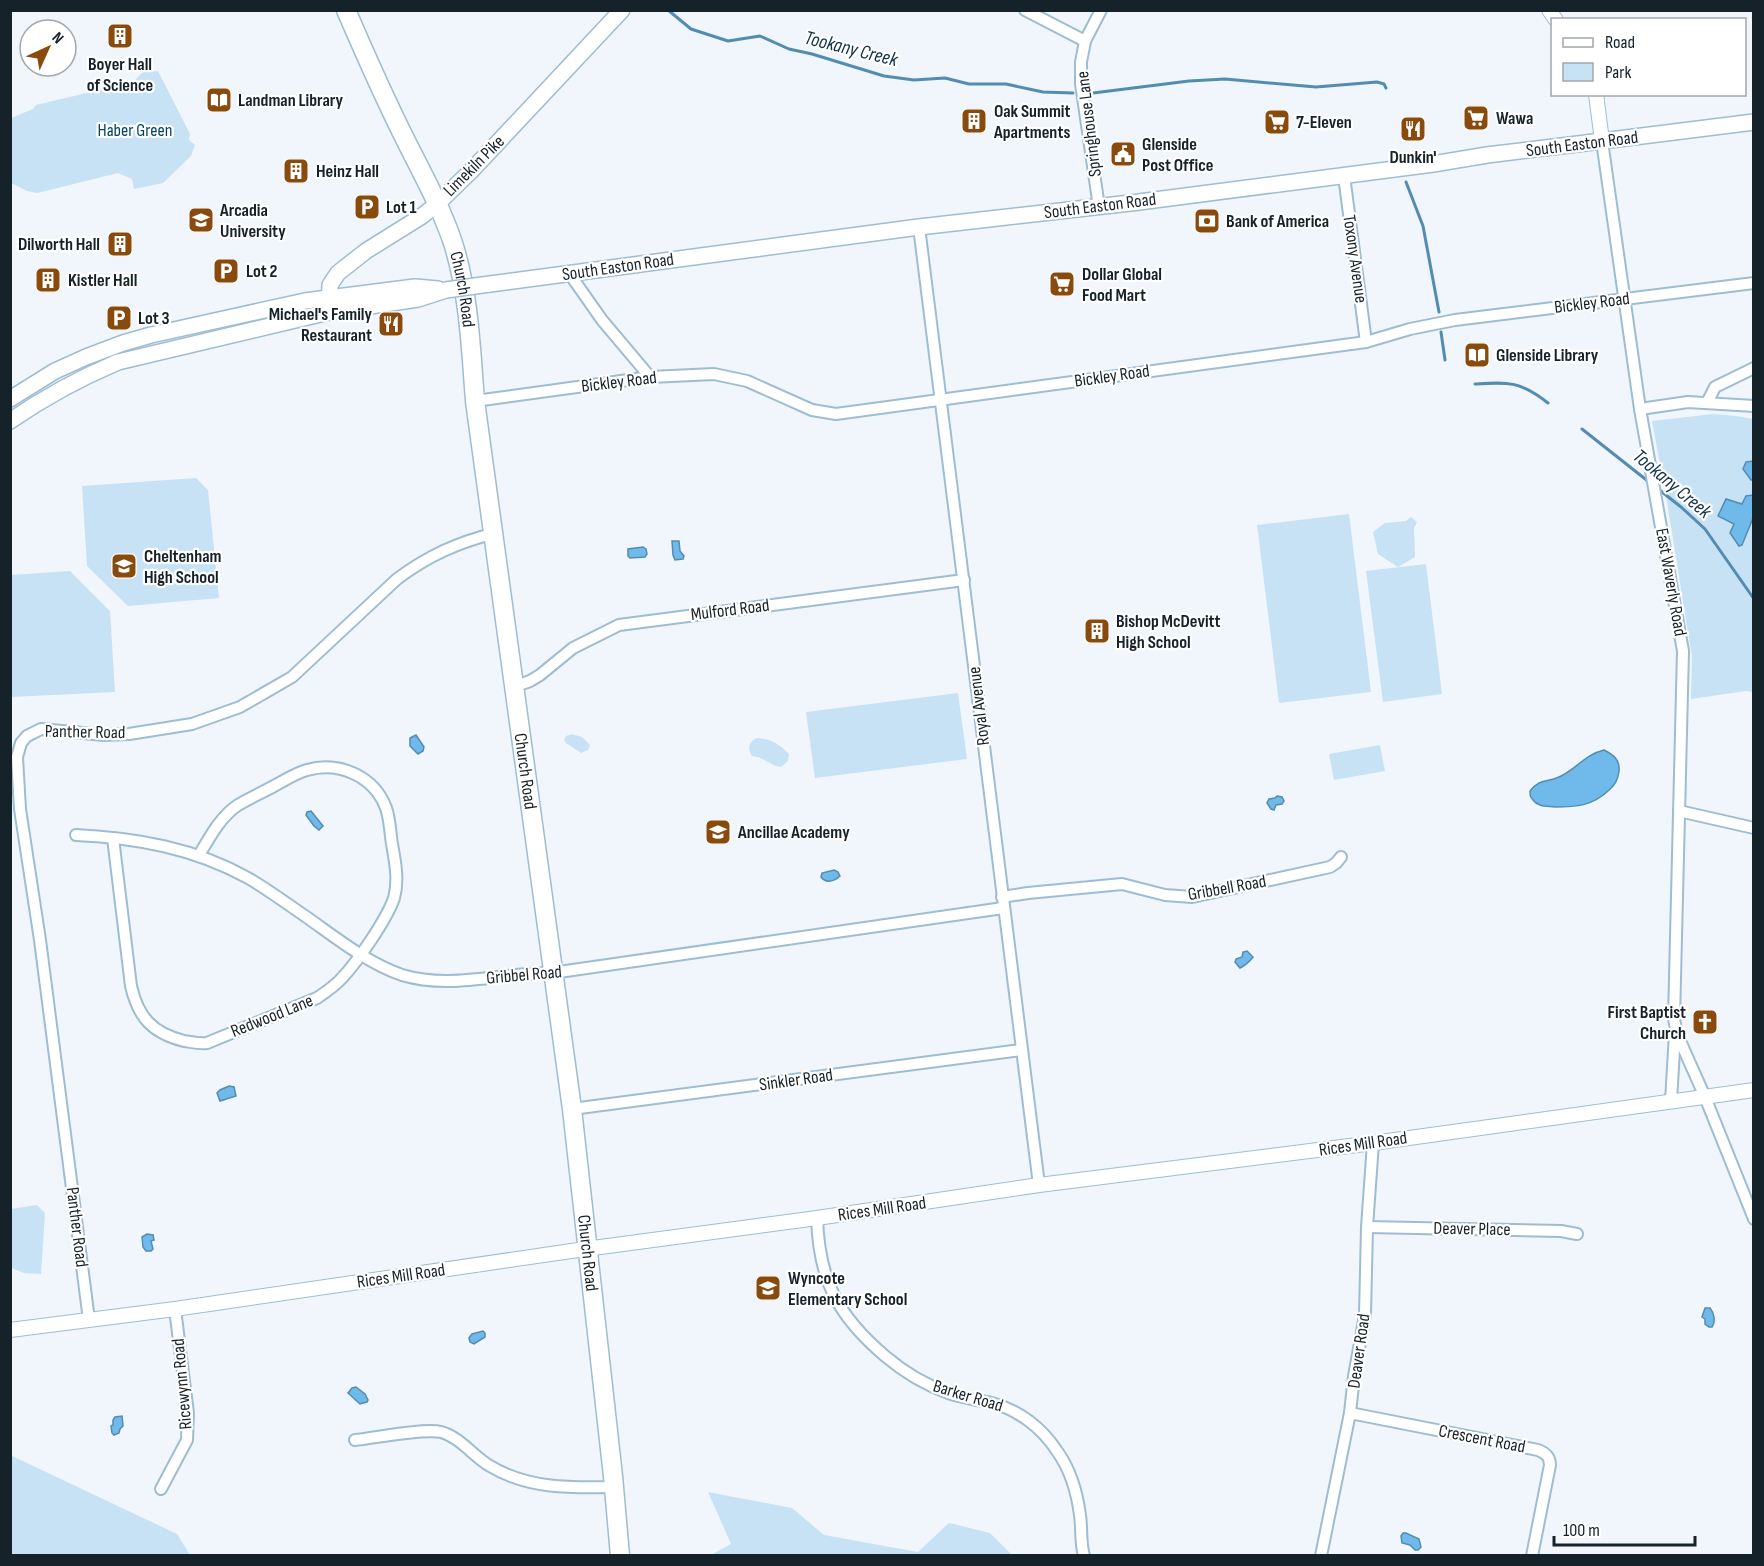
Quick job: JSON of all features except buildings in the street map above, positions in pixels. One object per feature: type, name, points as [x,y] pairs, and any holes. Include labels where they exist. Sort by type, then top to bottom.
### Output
[{"type":"main road","name":"Church Road","points":[[346,10],[373,72],[437,204],[458,261],[469,325],[475,401],[495,533],[552,974],[572,1109],[620,1556]]},
{"type":"main road","name":"Limekiln Pike","points":[[329,305],[330,285],[338,273],[437,204],[472,170],[622,10]]},
{"type":"main road","name":"South Easton Road","points":[[10,421],[60,389],[118,362],[329,305],[415,288],[446,290],[919,227],[1099,207],[1754,122]]},
{"type":"main road","name":"South Easton Road","points":[[10,399],[55,371],[123,343],[305,301],[329,305]]},
{"type":"street","points":[[1025,10],[1085,41]]},
{"type":"street","name":"Springhouse Lane","points":[[1099,207],[1081,84],[1081,62],[1085,41],[1101,10]]},
{"type":"street","points":[[1596,96],[1602,141]]},
{"type":"street","name":"East Waverly Road","points":[[1602,141],[1640,409],[1683,651],[1673,1012],[1675,1027],[1671,1101]]},
{"type":"street","name":"Toxony Avenue","points":[[1344,176],[1366,342]]},
{"type":"street","name":"Royal Avenue","points":[[919,227],[1039,1185]]},
{"type":"street","points":[[568,273],[602,320],[650,377]]},
{"type":"street","name":"Bickley Road","points":[[475,401],[650,377],[692,374],[724,375],[747,381],[804,407],[836,414],[1366,342],[1436,323],[1754,283]]},
{"type":"street","points":[[1707,403],[1715,387],[1754,368]]},
{"type":"street","points":[[1640,409],[1688,402],[1754,406]]},
{"type":"street","name":"Panther Road","points":[[89,1320],[40,940],[20,809],[17,757],[21,743],[41,729],[104,735],[129,734],[192,724],[249,702],[292,677],[398,579],[427,558],[455,545],[495,533]]},
{"type":"street","name":"Mulford Road","points":[[514,687],[540,675],[573,648],[605,631],[628,623],[964,580]]},
{"type":"street","name":"Redwood Lane","points":[[113,838],[134,998],[149,1024],[157,1031],[165,1036],[192,1042],[207,1043],[317,998],[342,978],[361,954],[385,918],[394,898],[396,877],[386,810],[374,789],[360,777],[334,767],[315,768],[296,774],[233,810],[220,822],[199,855]]},
{"type":"street","points":[[1679,811],[1754,828]]},
{"type":"street","name":"Gribbel Road","points":[[76,835],[146,842],[199,855],[250,879],[377,964],[403,975],[432,980],[462,982],[531,973],[552,974],[1003,903]]},
{"type":"street","name":"Gribbell Road","points":[[1003,903],[1028,893],[1122,884],[1165,895],[1192,897],[1330,867],[1341,857]]},
{"type":"street","name":"East Waverly Road","points":[[1675,1027],[1754,1219]]},
{"type":"street","name":"Sinkler Road","points":[[572,1109],[1021,1050]]},
{"type":"street","name":"Rices Mill Road","points":[[10,1330],[175,1309],[587,1248],[817,1218],[1039,1185],[1373,1143],[1754,1090]]},
{"type":"street","name":"Deaver Road","points":[[1321,1556],[1350,1413],[1365,1315],[1367,1227],[1373,1143]]},
{"type":"street","name":"Barker Road","points":[[817,1218],[819,1249],[824,1272],[846,1318],[864,1338],[909,1375],[949,1393],[1004,1406],[1028,1419],[1053,1444],[1064,1461],[1073,1482],[1080,1513],[1084,1556]]},
{"type":"street","name":"Deaver Place","points":[[1367,1227],[1561,1231],[1577,1234]]},
{"type":"street","name":"Ricewynn Road","points":[[160,1489],[187,1440],[189,1413],[175,1309]]},
{"type":"street","name":"Crescent Road","points":[[1350,1413],[1538,1450],[1546,1454],[1550,1465],[1532,1556]]},
{"type":"street","points":[[355,1440],[436,1431],[452,1437],[484,1462],[520,1480],[562,1487],[614,1487]]},
{"type":"green space","name":"Haber Green","points":[[158,71],[190,134],[189,140],[195,145],[191,156],[163,183],[134,189],[132,179],[118,173],[37,193],[11,183],[11,118],[33,109],[36,105],[133,82],[143,72]]},
{"type":"green space","points":[[1713,414],[1753,419],[1753,692],[1691,699],[1692,657],[1652,421]]},
{"type":"green space","points":[[196,478],[208,490],[219,598],[128,606],[87,566],[82,486]]},
{"type":"green space","points":[[1349,514],[1371,692],[1279,703],[1257,525]]},
{"type":"green space","points":[[1411,517],[1417,522],[1414,528],[1415,557],[1398,567],[1378,554],[1373,532],[1385,523],[1406,521]]},
{"type":"green space","points":[[1426,564],[1442,694],[1383,702],[1366,571]]},
{"type":"green space","points":[[70,571],[110,611],[115,692],[11,697],[11,575]]},
{"type":"green space","points":[[958,693],[967,759],[815,778],[806,712]]},
{"type":"green space","points":[[572,734],[582,737],[590,745],[588,750],[581,753],[566,743],[564,740],[566,736]]},
{"type":"green space","points":[[757,738],[771,741],[782,747],[789,754],[788,761],[781,767],[752,756],[750,746]]},
{"type":"green space","points":[[1380,745],[1385,771],[1334,780],[1329,754]]},
{"type":"green space","points":[[37,1205],[45,1213],[41,1274],[24,1273],[11,1268],[11,1209]]},
{"type":"green space","points":[[10,1455],[177,1534],[190,1555],[11,1555]]},
{"type":"green space","points":[[708,1492],[792,1508],[824,1535],[918,1552],[949,1523],[990,1533],[1012,1555],[711,1555],[731,1544]]},
{"type":"water","points":[[1753,461],[1753,479],[1751,480],[1743,469],[1746,462]]},
{"type":"water","points":[[1753,495],[1753,518],[1742,545],[1739,546],[1730,533],[1734,524],[1718,516],[1726,499],[1742,504],[1746,496]]},
{"type":"water","points":[[672,541],[679,541],[683,559],[675,560]]},
{"type":"water","points":[[643,547],[647,554],[645,557],[630,558],[628,556],[628,549]]},
{"type":"water","points":[[416,735],[424,747],[423,751],[418,754],[410,746],[410,738]]},
{"type":"water","points":[[1604,750],[1616,758],[1619,771],[1614,784],[1596,800],[1583,805],[1555,807],[1540,805],[1531,798],[1530,791],[1537,784],[1559,777],[1592,755]]},
{"type":"water","points":[[1282,797],[1284,801],[1276,805],[1274,810],[1271,809],[1267,803],[1269,799]]},
{"type":"water","points":[[311,811],[323,826],[319,830],[306,815]]},
{"type":"water","points":[[834,870],[840,876],[836,879],[828,881],[821,877],[822,873]]},
{"type":"water","points":[[1247,951],[1253,957],[1240,968],[1235,962],[1236,959],[1242,957],[1243,952]]},
{"type":"water","points":[[229,1086],[234,1087],[236,1096],[220,1101],[217,1093]]},
{"type":"water","points":[[147,1234],[153,1235],[151,1251],[146,1251],[143,1247],[142,1237]]},
{"type":"water","points":[[1705,1308],[1710,1308],[1713,1315],[1712,1327],[1705,1324],[1705,1319],[1702,1317]]},
{"type":"water","points":[[483,1331],[485,1337],[474,1344],[470,1342],[469,1338],[472,1334]]},
{"type":"water","points":[[356,1387],[365,1394],[367,1402],[360,1404],[348,1393]]},
{"type":"water","points":[[122,1416],[123,1426],[119,1433],[114,1435],[111,1426],[113,1420],[115,1417]]},
{"type":"water","points":[[1403,1533],[1419,1539],[1421,1547],[1415,1550],[1410,1545],[1402,1543]]},
{"type":"waterway","name":"Tookany Creek","points":[[668,10],[691,29],[728,41],[760,36],[789,49],[884,76],[914,80],[945,78],[969,84],[1006,84],[1043,92],[1073,93]]},
{"type":"waterway","name":"Tookany Creek","points":[[1093,93],[1189,81],[1225,79],[1316,87],[1377,82],[1384,84],[1386,88]]},
{"type":"waterway","name":"Tookany Creek","points":[[1406,182],[1423,226],[1439,312]]},
{"type":"waterway","name":"Tookany Creek","points":[[1441,332],[1445,360]]},
{"type":"waterway","name":"Tookany Creek","points":[[1475,384],[1514,384],[1530,390],[1548,403]]},
{"type":"waterway","name":"Tookany Creek","points":[[1582,429],[1649,482]]},
{"type":"waterway","name":"Tookany Creek","points":[[1657,488],[1705,529],[1754,599]]},
{"type":"place","name":"Boyer Hall of Science","points":[[120,36]]},
{"type":"place","name":"Landman Library","points":[[219,100]]},
{"type":"place","name":"Wawa","points":[[1476,118]]},
{"type":"place","name":"Oak Summit Apartments","points":[[974,121]]},
{"type":"place","name":"7-Eleven","points":[[1277,122]]},
{"type":"place","name":"Dunkin'","points":[[1413,129]]},
{"type":"place","name":"Glenside Post Office","points":[[1123,154]]},
{"type":"place","name":"Heinz Hall","points":[[296,171]]},
{"type":"place","name":"Lot 1","points":[[367,207]]},
{"type":"place","name":"Arcadia University","points":[[201,220]]},
{"type":"place","name":"Bank of America","points":[[1207,221]]},
{"type":"place","name":"Dilworth Hall","points":[[120,244]]},
{"type":"place","name":"Lot 2","points":[[226,271]]},
{"type":"place","name":"Kistler Hall","points":[[48,280]]},
{"type":"place","name":"Dollar Global Food Mart","points":[[1062,284]]},
{"type":"place","name":"Lot 3","points":[[119,318]]},
{"type":"place","name":"Michael's Family Restaurant","points":[[391,324]]},
{"type":"place","name":"Glenside Library","points":[[1477,355]]},
{"type":"place","name":"Cheltenham High School","points":[[124,566]]},
{"type":"place","name":"Bishop McDevitt High School","points":[[1097,631]]},
{"type":"place","name":"Ancillae Academy","points":[[718,832]]},
{"type":"place","name":"First Baptist Church","points":[[1705,1022]]},
{"type":"place","name":"Wyncote Elementary School","points":[[768,1288]]}]
